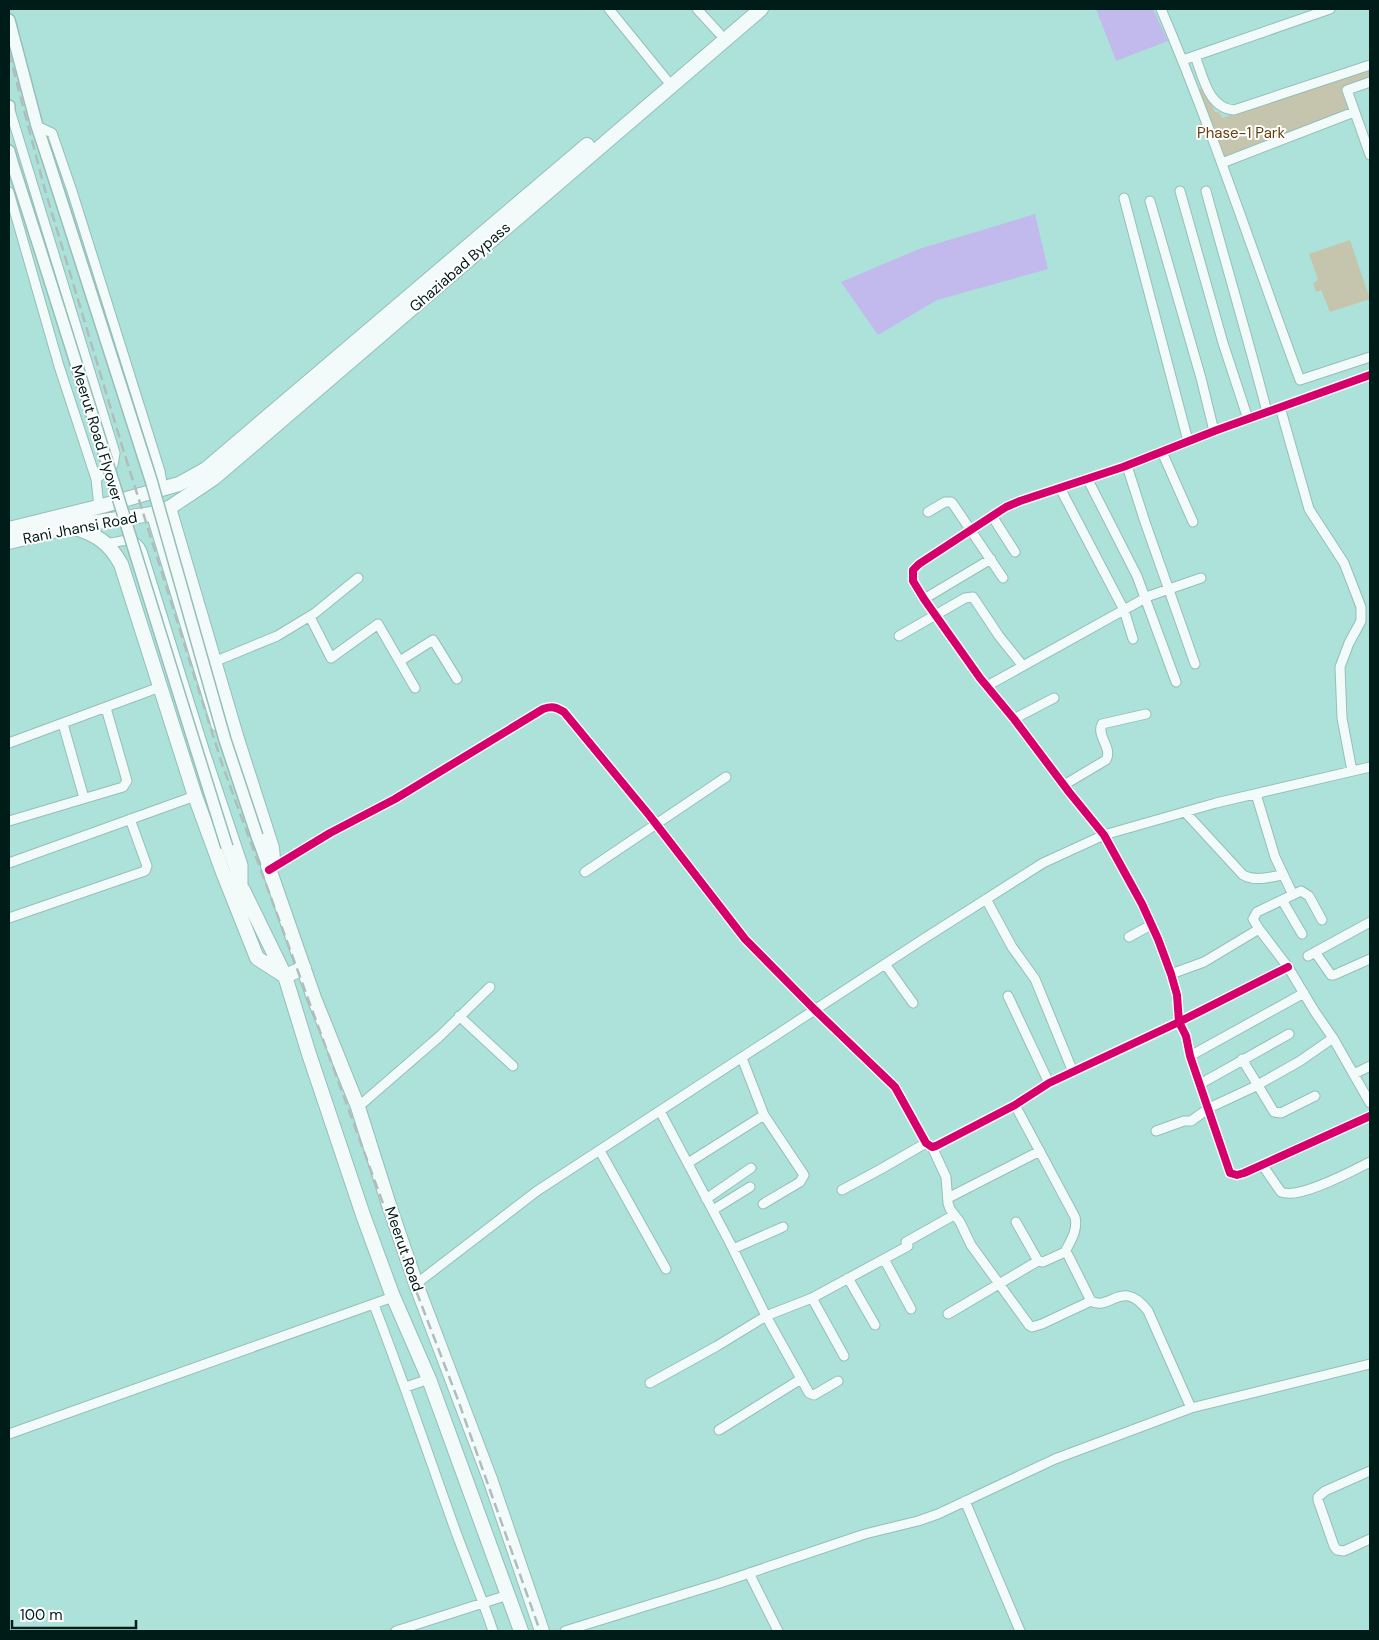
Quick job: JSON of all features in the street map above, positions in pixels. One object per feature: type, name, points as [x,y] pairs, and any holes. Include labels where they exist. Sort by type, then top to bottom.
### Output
[{"type":"highway","name":"Ghaziabad Bypass","points":[[151,514],[169,508],[214,478],[628,116],[666,79],[748,9]]},
{"type":"highway","name":"Ghaziabad Bypass","points":[[9,529],[163,489],[190,479],[206,469],[628,116],[760,9]]},
{"type":"highway","points":[[169,508],[214,662],[272,848],[269,868]]},
{"type":"highway","name":"Rani Jhansi Road","points":[[9,542],[72,526],[151,514]]},
{"type":"highway","points":[[72,526],[96,536],[107,544],[121,564],[195,796],[257,958],[285,976],[304,968]]},
{"type":"highway","points":[[160,544],[178,536]]},
{"type":"highway","name":"Meerut Road","points":[[269,868],[304,968],[358,1107],[416,1284],[490,1478],[542,1631]]},
{"type":"highway","points":[[224,875],[243,890]]},
{"type":"highway","name":"Meerut Road","points":[[243,890],[285,976],[336,1138],[393,1297],[429,1379],[521,1631]]},
{"type":"main road","points":[[9,20],[46,156],[151,480],[225,740],[269,868]]},
{"type":"main road","name":"Meerut Road Flyover","points":[[10,157],[96,423],[142,580],[227,847],[243,890]]},
{"type":"street","points":[[609,9],[666,79]]},
{"type":"street","points":[[697,9],[719,33]]},
{"type":"street","points":[[1161,9],[1183,60],[1222,163],[1300,380],[1370,357]]},
{"type":"street","points":[[1183,60],[1330,9]]},
{"type":"street","points":[[1195,56],[1213,99],[1220,106],[1234,110],[1370,65]]},
{"type":"street","points":[[1370,82],[1346,90],[1354,112],[1366,131],[1370,155]]},
{"type":"street","points":[[9,107],[115,453],[113,465],[96,479]]},
{"type":"street","points":[[1222,163],[1354,112]]},
{"type":"street","points":[[37,126],[52,133],[160,471],[163,489]]},
{"type":"street","points":[[1180,191],[1223,343],[1248,418]]},
{"type":"street","points":[[1206,191],[1253,354],[1267,412]]},
{"type":"street","points":[[9,192],[60,366],[96,479],[99,506]]},
{"type":"street","points":[[1124,198],[1188,441]]},
{"type":"street","points":[[1150,201],[1201,378],[1214,431]]},
{"type":"street","points":[[1370,375],[1248,418],[1127,466],[1006,506],[919,564],[914,570],[913,581],[935,615],[987,686],[1104,835],[1142,904],[1171,974],[1177,995],[1179,1022],[1186,1036],[1190,1056],[1230,1173],[1237,1175],[1263,1166],[1370,1116]]},
{"type":"street","points":[[1280,407],[1309,509],[1344,563],[1361,607],[1361,621],[1346,650],[1340,667],[1342,718],[1352,771]]},
{"type":"street","points":[[1162,452],[1193,522]]},
{"type":"street","points":[[1127,466],[1196,664]]},
{"type":"street","points":[[1088,480],[1137,576],[1176,682]]},
{"type":"street","points":[[1060,488],[1124,610],[1133,639]]},
{"type":"street","points":[[928,512],[945,502],[951,502],[972,529],[1003,578]]},
{"type":"street","points":[[151,514],[234,785],[260,860],[269,868],[330,832],[396,799],[469,753],[543,710],[551,707],[564,712],[656,824],[745,939],[895,1087],[946,1177],[948,1205],[960,1222],[971,1245],[1029,1325],[1032,1327],[1050,1320],[1091,1300]]},
{"type":"street","points":[[992,516],[1015,552]]},
{"type":"street","points":[[107,544],[124,540],[134,541],[139,544],[142,551],[205,752],[243,865],[243,890]]},
{"type":"street","points":[[924,599],[991,559]]},
{"type":"street","points":[[214,662],[271,639],[310,616],[358,578]]},
{"type":"street","points":[[987,686],[1146,597],[1201,578]]},
{"type":"street","points":[[899,636],[965,598],[973,597],[999,636],[1023,666]]},
{"type":"street","points":[[310,616],[331,658],[378,624],[415,688]]},
{"type":"street","points":[[400,661],[432,640],[457,679]]},
{"type":"street","points":[[9,743],[160,687]]},
{"type":"street","points":[[1014,719],[1054,698]]},
{"type":"street","points":[[9,821],[123,787],[127,781],[106,708]]},
{"type":"street","points":[[1064,785],[1106,760],[1108,753],[1100,731],[1102,724],[1146,714]]},
{"type":"street","points":[[63,724],[84,798]]},
{"type":"street","points":[[416,1284],[538,1191],[1043,863],[1104,835],[1185,812],[1370,766]]},
{"type":"street","points":[[585,872],[726,777]]},
{"type":"street","points":[[1256,794],[1275,858],[1293,895]]},
{"type":"street","points":[[9,863],[195,796]]},
{"type":"street","points":[[1185,812],[1243,875],[1249,878],[1260,879],[1283,875]]},
{"type":"street","points":[[9,918],[145,871],[146,866],[130,819]]},
{"type":"street","points":[[1322,920],[1309,896],[1301,891],[1257,912],[1253,919],[1288,967],[1333,1038],[1370,1103]]},
{"type":"street","points":[[986,899],[1012,947],[1035,979],[1073,1072]]},
{"type":"street","points":[[1282,900],[1302,934]]},
{"type":"street","points":[[1370,922],[1312,954],[1334,976],[1370,959]]},
{"type":"street","points":[[1129,937],[1151,925]]},
{"type":"street","points":[[1171,974],[1204,962],[1259,929]]},
{"type":"street","points":[[885,964],[913,1003]]},
{"type":"street","points":[[842,1190],[929,1145],[1016,1105],[1049,1083],[1179,1022],[1288,967]]},
{"type":"street","points":[[358,1107],[413,1060],[490,987]]},
{"type":"street","points":[[1190,1056],[1304,994]]},
{"type":"street","points":[[1008,996],[1049,1083]]},
{"type":"street","points":[[459,1016],[513,1066]]},
{"type":"street","points":[[1200,1084],[1289,1034]]},
{"type":"street","points":[[1156,1131],[1184,1121],[1191,1121],[1209,1108],[1257,1086],[1300,1061],[1333,1038]]},
{"type":"street","points":[[742,1058],[764,1115],[804,1175],[800,1182],[763,1204]]},
{"type":"street","points":[[1242,1059],[1271,1110],[1277,1114],[1315,1096]]},
{"type":"street","points":[[1354,1074],[1370,1066]]},
{"type":"street","points":[[948,1314],[1038,1261],[1043,1262],[1065,1252],[1076,1231],[1075,1217],[1016,1105]]},
{"type":"street","points":[[660,1111],[713,1210],[766,1316],[801,1379],[812,1395],[838,1381]]},
{"type":"street","points":[[688,1163],[764,1115]]},
{"type":"street","points":[[600,1151],[666,1269]]},
{"type":"street","points":[[948,1198],[1040,1151]]},
{"type":"street","points":[[1263,1166],[1281,1192],[1290,1194],[1323,1185],[1370,1162]]},
{"type":"street","points":[[706,1199],[752,1168]]},
{"type":"street","points":[[713,1210],[750,1188]]},
{"type":"street","points":[[650,1383],[766,1316],[812,1298],[884,1259],[954,1215]]},
{"type":"street","points":[[1016,1222],[1038,1261]]},
{"type":"street","points":[[733,1249],[783,1228]]},
{"type":"street","points":[[1065,1252],[1091,1300],[1098,1303],[1121,1295],[1128,1295],[1142,1303],[1148,1311],[1191,1408]]},
{"type":"street","points":[[884,1259],[911,1309]]},
{"type":"street","points":[[848,1278],[875,1325]]},
{"type":"street","points":[[9,1434],[393,1297]]},
{"type":"street","points":[[812,1298],[844,1356]]},
{"type":"street","points":[[374,1305],[406,1387],[464,1556],[484,1603],[493,1631]]},
{"type":"street","points":[[565,1631],[625,1614],[865,1534],[918,1521],[1055,1459],[1191,1408],[1370,1364]]},
{"type":"street","points":[[406,1387],[429,1379]]},
{"type":"street","points":[[719,1430],[801,1379]]},
{"type":"street","points":[[1370,1471],[1325,1491],[1318,1497],[1337,1550],[1344,1551],[1370,1539]]},
{"type":"street","points":[[965,1501],[1020,1631]]},
{"type":"street","points":[[749,1573],[778,1631]]},
{"type":"street","points":[[396,1631],[508,1595]]},
{"type":"green space","name":"Phase-1 Park","points":[[1370,67],[1370,82],[1347,90],[1352,111],[1226,160],[1199,89],[1204,88],[1215,112],[1219,112],[1222,118]]},
{"type":"green space","points":[[1350,240],[1370,299],[1330,312],[1321,290],[1316,292],[1313,283],[1318,280],[1309,254]]},
{"type":"shaded area","points":[[1096,9],[1153,9],[1168,41],[1116,61]]},
{"type":"shaded area","points":[[1035,214],[1048,269],[937,300],[878,335],[841,282],[919,249]]},
{"type":"railway","points":[[9,53],[45,190],[123,449],[222,764],[392,1228],[458,1400],[540,1631]]},
{"type":"cycle path","points":[[1370,375],[1217,430],[1123,467],[1020,501],[1006,507],[919,564],[913,570],[913,581],[924,599],[980,678],[1104,835],[1142,904],[1171,974],[1177,995],[1179,1022],[1186,1036],[1190,1056],[1230,1173],[1237,1175],[1244,1173],[1370,1116]]},
{"type":"cycle path","points":[[269,870],[330,833],[395,799],[543,709],[551,707],[559,709],[564,712],[649,815],[745,939],[895,1087],[926,1143],[932,1147],[1015,1105],[1049,1083],[1179,1022],[1288,967]]}]
